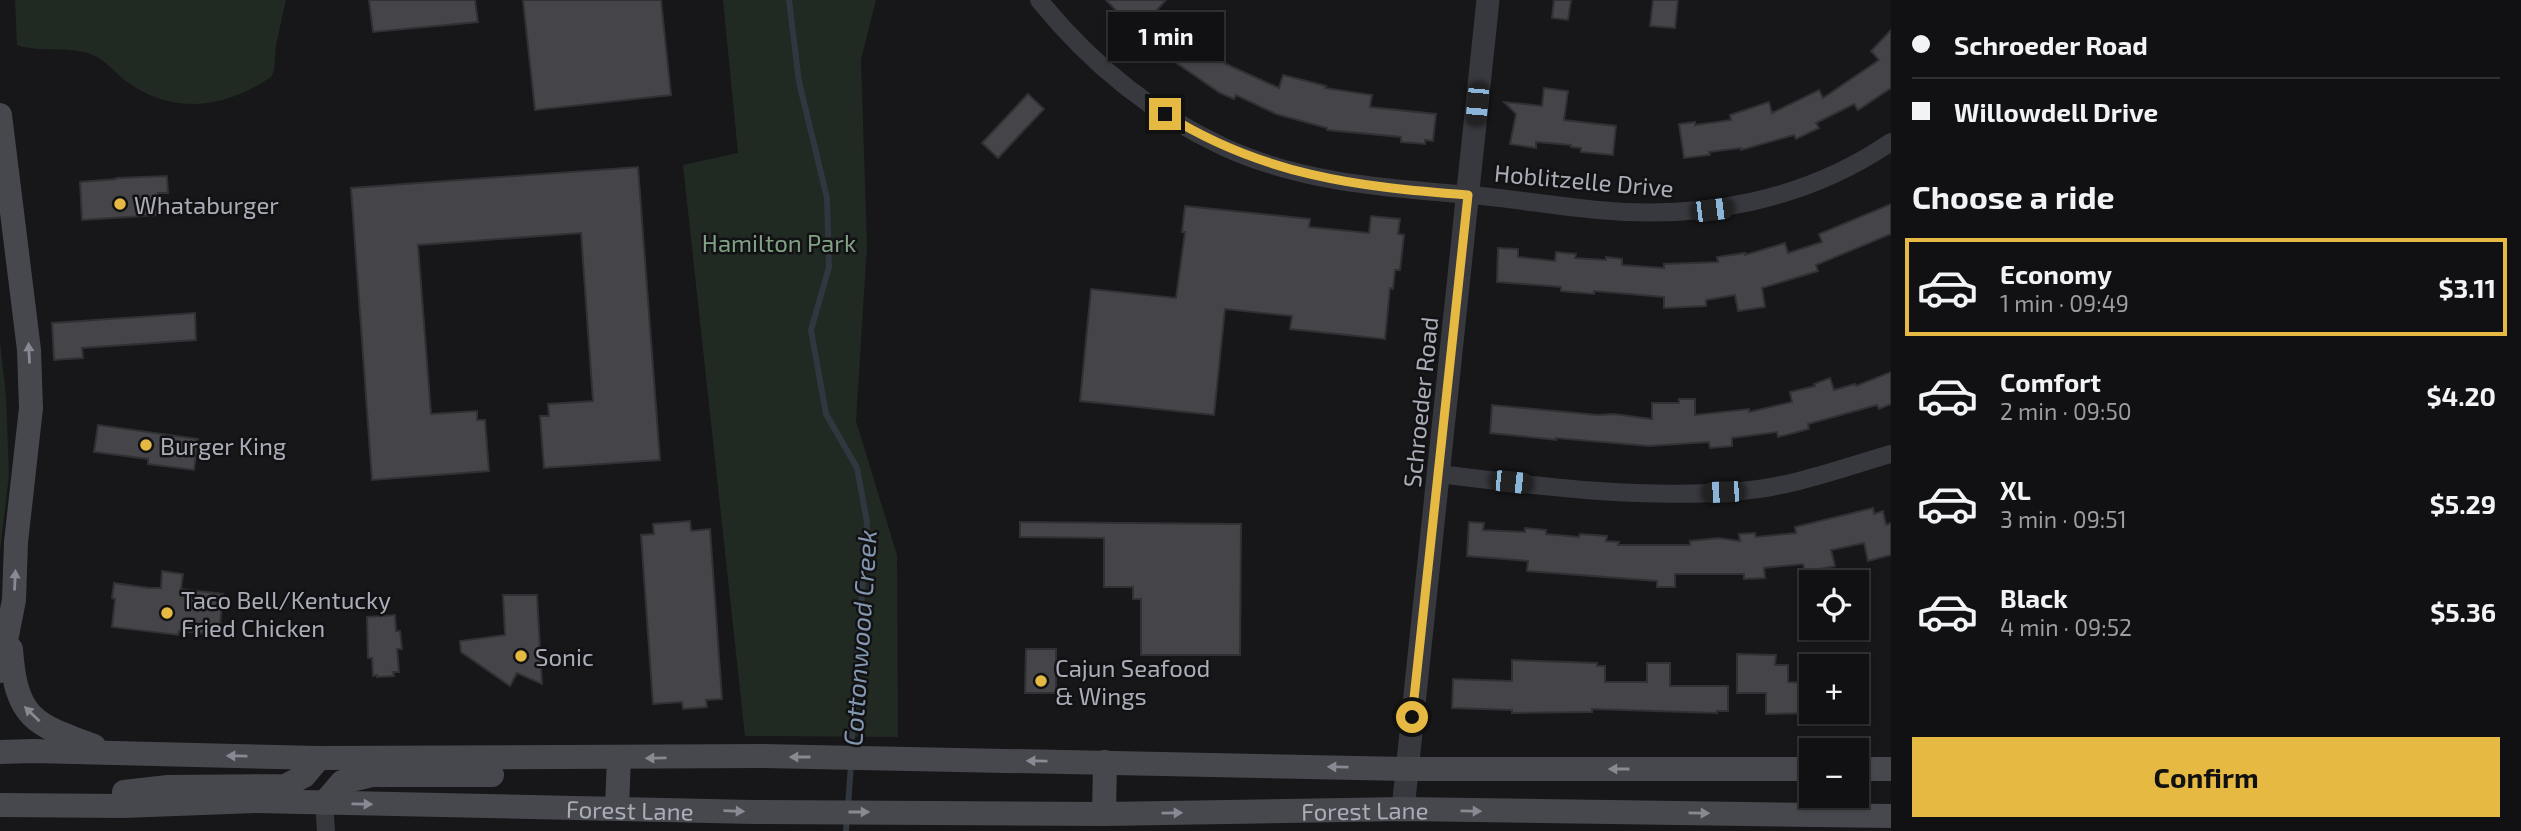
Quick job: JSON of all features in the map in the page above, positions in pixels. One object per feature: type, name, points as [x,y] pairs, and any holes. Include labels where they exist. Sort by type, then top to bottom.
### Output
[{"type":"main road","points":[[0,115],[29,350],[31,408],[16,542],[14,600],[0,671]]},
{"type":"main road","points":[[0,651],[9,621]]},
{"type":"main road","points":[[9,621],[16,693],[26,711],[43,725],[61,734],[102,748],[140,754]]},
{"type":"main road","name":"Forest Lane","points":[[0,752],[319,758],[763,756],[1406,769],[1799,769]]},
{"type":"main road","points":[[76,806],[124,792],[167,787],[285,786],[304,776],[319,758]]},
{"type":"main road","points":[[617,808],[619,758]]},
{"type":"main road","points":[[324,803],[342,782],[372,775],[488,775],[523,770],[556,759]]},
{"type":"main road","points":[[1104,814],[1105,762]]},
{"type":"main road","points":[[1869,769],[1891,769]]},
{"type":"main road","name":"Forest Lane","points":[[0,805],[122,806],[256,801],[766,812],[1104,814],[1403,809],[1891,816]]},
{"type":"street","name":"Hoblitzelle Drive","points":[[1039,0],[1059,25],[1110,75],[1154,107],[1225,148],[1274,166],[1325,178],[1387,188],[1600,211],[1695,212],[1767,199],[1804,187],[1843,171],[1891,142]]},
{"type":"street","name":"Schroeder Road","points":[[1403,809],[1488,0]]},
{"type":"street","points":[[1439,474],[1616,492],[1684,494],[1743,491],[1802,480],[1891,454]]},
{"type":"street","points":[[324,803],[326,831]]},
{"type":"green space","points":[[15,0],[286,0],[271,77],[236,96],[201,104],[183,104],[147,94],[97,57],[87,53],[17,45]]},
{"type":"green space","name":"Hamilton Park","points":[[723,0],[876,0],[861,60],[867,246],[856,421],[897,555],[898,737],[745,736],[683,165],[738,153]]},
{"type":"green space","points":[[0,341],[6,397],[9,475],[0,552]]},
{"type":"building","points":[[369,0],[475,0],[478,22],[373,32]]},
{"type":"building","points":[[523,0],[661,0],[671,95],[535,110]]},
{"type":"building","points":[[1106,0],[1166,0],[1156,11],[1184,37],[1226,64],[1279,88],[1283,75],[1326,86],[1325,88],[1372,95],[1370,107],[1436,114],[1433,141],[1425,140],[1425,144],[1401,142],[1401,137],[1327,130],[1276,114],[1236,95],[1234,99],[1220,93],[1146,42]]},
{"type":"building","points":[[1554,0],[1571,0],[1568,20],[1552,18]]},
{"type":"building","points":[[1653,0],[1678,0],[1675,28],[1650,26]]},
{"type":"building","points":[[1891,30],[1891,88],[1858,110],[1854,104],[1816,123],[1819,128],[1796,139],[1794,135],[1741,150],[1709,152],[1710,155],[1684,158],[1679,124],[1695,122],[1695,125],[1731,120],[1730,115],[1769,102],[1772,113],[1819,90],[1823,98],[1879,60],[1871,51]]},
{"type":"building","points":[[1544,88],[1568,91],[1564,120],[1616,126],[1613,155],[1581,152],[1581,148],[1571,145],[1536,142],[1536,148],[1510,144],[1516,114],[1504,102],[1542,106]]},
{"type":"building","points":[[1028,94],[1044,109],[998,158],[982,143]]},
{"type":"building","points":[[638,167],[660,460],[544,468],[540,416],[549,416],[548,404],[593,401],[581,233],[418,245],[431,414],[477,411],[477,420],[485,420],[489,471],[372,480],[351,188]]},
{"type":"building","name":"Whataburger","points":[[167,176],[168,193],[158,193],[159,215],[82,220],[80,182]]},
{"type":"building","points":[[1891,204],[1891,234],[1816,265],[1818,271],[1762,288],[1765,307],[1738,311],[1735,295],[1706,300],[1706,306],[1664,308],[1664,297],[1594,291],[1594,294],[1561,291],[1561,287],[1497,282],[1498,248],[1518,249],[1518,257],[1555,261],[1556,252],[1576,254],[1575,258],[1622,259],[1622,265],[1664,268],[1664,264],[1718,262],[1717,257],[1745,255],[1785,243],[1788,253],[1822,242],[1819,234]]},
{"type":"building","points":[[1185,206],[1310,219],[1309,227],[1369,233],[1371,216],[1400,219],[1398,234],[1404,235],[1400,270],[1395,270],[1393,289],[1390,288],[1385,339],[1290,329],[1292,316],[1225,309],[1214,415],[1080,401],[1091,289],[1176,298],[1185,232],[1182,232]]},
{"type":"building","points":[[195,313],[196,340],[82,348],[83,358],[54,360],[52,323]]},
{"type":"building","points":[[1891,372],[1891,404],[1879,409],[1877,405],[1808,424],[1809,429],[1778,437],[1777,432],[1732,438],[1732,446],[1710,448],[1709,442],[1649,446],[1490,433],[1492,405],[1652,419],[1652,403],[1679,403],[1679,399],[1695,399],[1695,415],[1749,409],[1749,412],[1792,402],[1790,392],[1815,386],[1814,384],[1830,378],[1834,390],[1855,384],[1856,386]]},
{"type":"building","name":"Burger King","points":[[98,425],[198,439],[194,470],[148,464],[148,459],[94,452]]},
{"type":"building","points":[[1873,508],[1874,514],[1883,511],[1886,525],[1891,523],[1891,555],[1868,561],[1864,543],[1831,550],[1835,566],[1815,570],[1804,570],[1803,564],[1764,568],[1765,578],[1744,579],[1744,574],[1675,574],[1675,587],[1657,587],[1657,581],[1527,571],[1528,561],[1467,556],[1469,522],[1484,523],[1483,530],[1525,532],[1525,528],[1546,530],[1546,534],[1607,536],[1606,541],[1619,542],[1618,545],[1690,545],[1690,541],[1719,538],[1740,541],[1739,534],[1755,533],[1756,537],[1796,533],[1795,527]]},
{"type":"building","points":[[690,521],[691,531],[710,529],[722,699],[706,700],[707,707],[683,709],[682,702],[653,704],[641,535],[654,534],[653,524]]},
{"type":"building","points":[[1020,522],[1241,524],[1240,655],[1141,655],[1141,599],[1133,599],[1133,587],[1104,587],[1104,538],[1020,537]]},
{"type":"building","name":"Taco Bell/Kentucky Fried Chicken","points":[[162,571],[183,574],[181,589],[223,594],[219,635],[179,631],[178,635],[112,627],[114,583],[161,588]]},
{"type":"building","name":"Sonic","points":[[503,595],[537,595],[542,684],[517,673],[510,686],[461,652],[460,641],[505,635]]},
{"type":"building","points":[[395,615],[396,631],[400,631],[402,649],[397,649],[399,672],[393,672],[394,676],[373,676],[372,658],[368,658],[367,617]]},
{"type":"building","name":"Cajun Seafood & Wings","points":[[1026,649],[1056,649],[1056,693],[1025,693]]},
{"type":"building","points":[[1737,654],[1776,655],[1775,665],[1788,665],[1788,682],[1799,682],[1799,713],[1766,714],[1766,693],[1737,693]]},
{"type":"building","points":[[1512,660],[1597,663],[1597,666],[1605,666],[1605,682],[1647,682],[1647,663],[1670,663],[1670,686],[1728,686],[1728,711],[1717,713],[1592,709],[1592,712],[1512,713],[1512,710],[1452,708],[1453,679],[1512,681]]},
{"type":"waterway","name":"Cottonwood Creek","points":[[789,0],[799,82],[827,198],[829,267],[811,330],[826,414],[857,468],[867,522],[851,754]]},
{"type":"waterway","name":"Cottonwood Creek","points":[[848,806],[851,765]]},
{"type":"waterway","name":"Cottonwood Creek","points":[[846,831],[847,817]]},
{"type":"place","name":"Whataburger","points":[[120,204]]},
{"type":"place","name":"Burger King","points":[[146,445]]},
{"type":"place","name":"Taco Bell/Kentucky Fried Chicken","points":[[167,613]]},
{"type":"place","name":"Sonic","points":[[521,656]]},
{"type":"place","name":"Cajun Seafood & Wings","points":[[1041,681]]},
{"type":"route","points":[[1165,114],[1225,148],[1274,166],[1387,188],[1468,195],[1412,717]]}]
